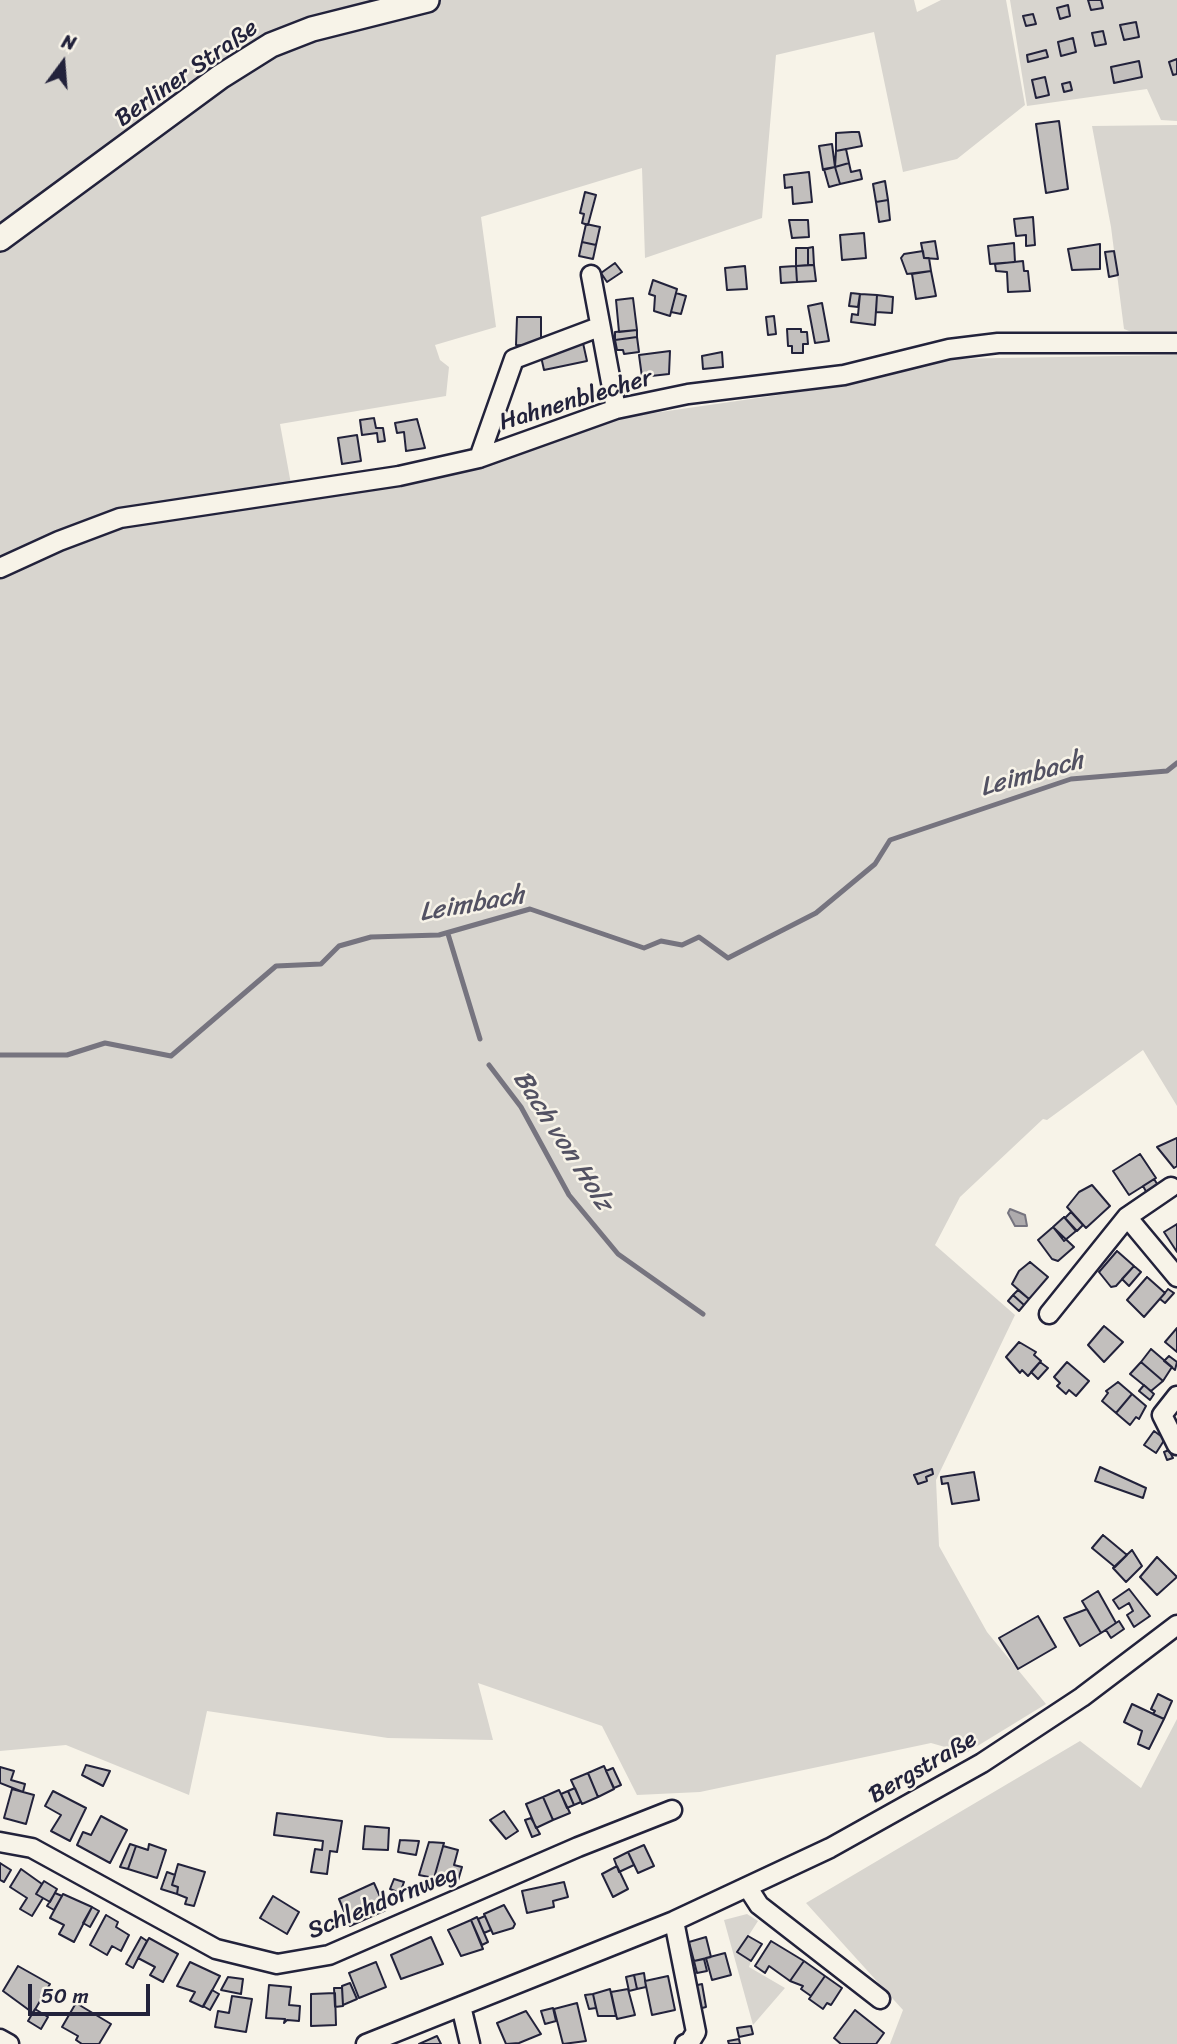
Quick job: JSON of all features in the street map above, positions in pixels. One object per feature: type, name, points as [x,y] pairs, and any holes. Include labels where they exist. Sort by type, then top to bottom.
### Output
[{"type":"main road","name":"Berliner Straße","points":[[0,239],[220,78],[271,45],[312,29],[427,0]]},
{"type":"street","points":[[591,275],[616,410]]},
{"type":"street","points":[[479,457],[514,359],[599,327]]},
{"type":"street","name":"Hahnenblecher","points":[[0,568],[59,541],[120,518],[398,475],[479,457],[616,410],[688,394],[844,375],[949,349],[998,343],[1177,343]]},
{"type":"street","points":[[1049,1314],[1127,1217],[1171,1187]]},
{"type":"street","points":[[1127,1217],[1177,1277]]},
{"type":"street","points":[[1177,1396],[1162,1415],[1177,1445]]},
{"type":"street","name":"Bergstraße","points":[[366,2044],[674,1921],[830,1848],[982,1763],[1083,1698],[1177,1625]]},
{"type":"street","name":"Schlehdornweg","points":[[0,1842],[32,1848],[216,1949],[277,1964],[329,1955],[578,1847],[672,1810]]},
{"type":"street","points":[[748,1888],[760,1905],[880,1999]]},
{"type":"street","points":[[674,1921],[696,2032],[690,2042],[685,2044]]},
{"type":"street","points":[[461,2006],[470,2044]]},
{"type":"street","points":[[0,2039],[9,2044]]},
{"type":"shaded area","points":[[0,0],[914,0],[917,12],[941,0],[1006,0],[1025,105],[957,159],[903,172],[874,32],[776,55],[762,218],[645,258],[642,168],[481,217],[496,327],[435,345],[440,360],[449,367],[446,396],[280,424],[291,484],[111,510],[0,559]]},
{"type":"shaded area","points":[[1010,0],[1177,0],[1177,121],[1161,120],[1147,89],[1027,106]]},
{"type":"shaded area","points":[[1177,125],[1177,335],[1149,339],[1124,329],[1111,227],[1092,126]]},
{"type":"shaded area","points":[[1177,355],[1177,1106],[1143,1050],[1047,1120],[1043,1119],[960,1197],[935,1245],[1015,1315],[936,1480],[939,1546],[987,1632],[1046,1704],[966,1753],[931,1743],[700,1792],[637,1795],[602,1726],[478,1683],[493,1740],[388,1738],[207,1711],[189,1795],[66,1745],[0,1751],[0,576],[123,525],[412,483],[499,459],[605,420],[848,385],[942,359]]},
{"type":"shaded area","points":[[1010,1209],[1025,1215],[1027,1226],[1015,1226],[1008,1213]]},
{"type":"shaded area","points":[[1177,1719],[1177,2044],[890,2044],[903,2010],[806,1903],[1080,1741],[1141,1788]]},
{"type":"shaded area","points":[[747,1914],[758,1921],[738,1952],[751,1961],[749,1967],[785,1988],[753,2025],[724,1920]]},
{"type":"building","points":[[1088,0],[1101,0],[1103,8],[1091,10]]},
{"type":"building","points":[[1068,5],[1070,16],[1060,19],[1057,8]]},
{"type":"building","points":[[1033,14],[1036,24],[1026,26],[1023,16]]},
{"type":"building","points":[[1136,22],[1139,37],[1124,40],[1120,25]]},
{"type":"building","points":[[1103,31],[1106,44],[1095,46],[1092,33]]},
{"type":"building","points":[[1073,38],[1076,52],[1061,56],[1058,42]]},
{"type":"building","points":[[1046,50],[1048,57],[1028,62],[1027,55]]},
{"type":"building","points":[[1177,59],[1177,74],[1173,75],[1169,62]]},
{"type":"building","points":[[1139,61],[1142,77],[1114,83],[1111,67]]},
{"type":"building","points":[[1045,77],[1049,95],[1036,98],[1032,80]]},
{"type":"building","points":[[1070,82],[1072,90],[1064,92],[1062,84]]},
{"type":"building","points":[[1059,121],[1068,189],[1046,193],[1036,124]]},
{"type":"building","points":[[859,132],[862,146],[836,151],[836,133]]},
{"type":"building","points":[[832,144],[835,167],[823,170],[819,146]]},
{"type":"building","points":[[846,149],[849,163],[835,167],[836,151]]},
{"type":"building","points":[[849,163],[851,172],[860,170],[862,179],[840,184],[835,167]]},
{"type":"building","points":[[835,167],[840,184],[829,187],[824,169]]},
{"type":"building","points":[[809,172],[812,202],[793,204],[792,187],[785,188],[784,175]]},
{"type":"building","points":[[885,181],[888,200],[876,202],[873,184]]},
{"type":"building","points":[[585,192],[596,195],[588,225],[582,223],[584,214],[580,213]]},
{"type":"building","points":[[888,200],[890,220],[879,222],[876,202]]},
{"type":"building","points":[[1033,217],[1035,245],[1026,246],[1026,235],[1016,236],[1014,219]]},
{"type":"building","points":[[789,220],[808,220],[809,237],[792,238]]},
{"type":"building","points":[[586,224],[600,227],[596,245],[582,242]]},
{"type":"building","points":[[864,233],[866,258],[842,260],[840,235]]},
{"type":"building","points":[[935,241],[938,259],[924,258],[921,243]]},
{"type":"building","points":[[582,242],[596,245],[593,259],[579,256]]},
{"type":"building","points":[[1014,243],[1015,262],[990,264],[988,246]]},
{"type":"building","points":[[1100,244],[1100,269],[1072,270],[1068,249]]},
{"type":"building","points":[[813,247],[814,265],[808,265],[808,248]]},
{"type":"building","points":[[796,248],[808,248],[808,265],[796,266]]},
{"type":"building","points":[[923,251],[924,258],[929,258],[931,271],[907,274],[901,258],[904,254]]},
{"type":"building","points":[[1114,251],[1118,275],[1109,277],[1105,252]]},
{"type":"building","points":[[1023,261],[1024,271],[1028,271],[1030,291],[1008,292],[1007,272],[996,271],[995,264]]},
{"type":"building","points":[[615,263],[622,272],[607,282],[601,273]]},
{"type":"building","points":[[814,265],[816,281],[797,282],[796,266]]},
{"type":"building","points":[[745,266],[747,289],[727,290],[725,268]]},
{"type":"building","points":[[796,266],[797,282],[781,283],[780,267]]},
{"type":"building","points":[[931,271],[936,296],[916,299],[912,274]]},
{"type":"building","points":[[653,280],[677,289],[670,316],[654,311],[655,296],[649,294]]},
{"type":"building","points":[[676,293],[686,296],[681,314],[671,312]]},
{"type":"building","points":[[851,293],[860,294],[858,307],[849,306]]},
{"type":"building","points":[[860,294],[877,295],[875,325],[851,322],[852,314],[858,315]]},
{"type":"building","points":[[877,295],[893,297],[892,313],[876,312]]},
{"type":"building","points":[[633,298],[637,330],[619,332],[616,300]]},
{"type":"building","points":[[822,303],[829,341],[815,343],[808,306]]},
{"type":"building","points":[[774,316],[776,334],[768,335],[766,317]]},
{"type":"building","points":[[517,317],[541,317],[541,346],[516,345]]},
{"type":"building","points":[[787,329],[807,332],[808,344],[803,344],[803,353],[792,353],[792,346],[788,346]]},
{"type":"building","points":[[637,330],[637,337],[615,340],[615,332]]},
{"type":"building","points":[[637,337],[639,352],[624,354],[623,350],[617,350],[615,340]]},
{"type":"building","points":[[583,343],[587,361],[544,370],[540,352]]},
{"type":"building","points":[[670,351],[669,374],[642,377],[639,355]]},
{"type":"building","points":[[722,352],[723,367],[703,369],[702,356]]},
{"type":"building","points":[[374,418],[376,428],[383,428],[385,441],[378,442],[377,433],[362,435],[360,420]]},
{"type":"building","points":[[417,419],[425,448],[406,451],[404,432],[397,433],[395,423]]},
{"type":"building","points":[[357,435],[361,461],[342,464],[338,438]]},
{"type":"building","points":[[1177,1138],[1177,1166],[1174,1168],[1157,1147]]},
{"type":"building","points":[[1140,1154],[1156,1178],[1129,1195],[1113,1171]]},
{"type":"building","points":[[1154,1179],[1161,1190],[1149,1197],[1143,1186]]},
{"type":"building","points":[[1092,1185],[1110,1206],[1086,1228],[1067,1207],[1079,1192]]},
{"type":"building","points":[[1071,1212],[1083,1225],[1077,1231],[1065,1218]]},
{"type":"building","points":[[1064,1217],[1076,1231],[1064,1241],[1053,1227]]},
{"type":"building","points":[[1177,1224],[1177,1252],[1164,1232]]},
{"type":"building","points":[[1053,1227],[1074,1247],[1058,1261],[1052,1259],[1038,1240]]},
{"type":"building","points":[[1117,1251],[1134,1266],[1116,1286],[1111,1287],[1099,1272]]},
{"type":"building","points":[[1030,1262],[1048,1277],[1029,1299],[1012,1284],[1019,1271]]},
{"type":"building","points":[[1134,1266],[1141,1272],[1129,1286],[1122,1279]]},
{"type":"building","points":[[1147,1277],[1165,1293],[1144,1317],[1127,1300]]},
{"type":"building","points":[[1168,1289],[1174,1293],[1165,1303],[1160,1299]]},
{"type":"building","points":[[1018,1290],[1029,1299],[1024,1305],[1013,1295]]},
{"type":"building","points":[[1013,1295],[1024,1305],[1019,1311],[1008,1301]]},
{"type":"building","points":[[1104,1326],[1123,1342],[1104,1362],[1088,1345]]},
{"type":"building","points":[[1177,1328],[1177,1352],[1165,1342]]},
{"type":"building","points":[[1019,1342],[1036,1352],[1034,1355],[1041,1361],[1028,1376],[1022,1370],[1020,1373],[1006,1357]]},
{"type":"building","points":[[1151,1349],[1172,1367],[1163,1381],[1141,1362]]},
{"type":"building","points":[[1169,1356],[1177,1362],[1175,1370],[1164,1361]]},
{"type":"building","points":[[1040,1362],[1048,1368],[1038,1379],[1031,1372]]},
{"type":"building","points":[[1067,1362],[1089,1381],[1076,1396],[1069,1390],[1066,1394],[1057,1386],[1060,1383],[1054,1377]]},
{"type":"building","points":[[1141,1362],[1163,1381],[1151,1391],[1130,1374]]},
{"type":"building","points":[[1118,1382],[1132,1394],[1116,1413],[1102,1401],[1108,1393],[1106,1391]]},
{"type":"building","points":[[1144,1385],[1154,1394],[1150,1400],[1139,1391]]},
{"type":"building","points":[[1132,1394],[1146,1406],[1139,1419],[1136,1417],[1130,1425],[1116,1413]]},
{"type":"building","points":[[1154,1431],[1165,1439],[1156,1453],[1144,1445]]},
{"type":"building","points":[[1169,1450],[1173,1458],[1167,1460],[1164,1452]]},
{"type":"building","points":[[1100,1467],[1146,1488],[1143,1498],[1095,1481]]},
{"type":"building","points":[[932,1469],[933,1474],[926,1477],[927,1481],[918,1484],[914,1475]]},
{"type":"building","points":[[974,1472],[979,1500],[952,1504],[948,1483],[942,1484],[941,1477]]},
{"type":"building","points":[[1103,1535],[1127,1555],[1115,1567],[1092,1548]]},
{"type":"building","points":[[1132,1550],[1142,1566],[1126,1582],[1113,1568]]},
{"type":"building","points":[[1157,1557],[1177,1577],[1157,1595],[1140,1577]]},
{"type":"building","points":[[1129,1589],[1150,1616],[1134,1627],[1127,1615],[1133,1611],[1129,1603],[1119,1609],[1113,1600]]},
{"type":"building","points":[[1098,1591],[1116,1623],[1101,1633],[1082,1601]]},
{"type":"building","points":[[1087,1609],[1101,1633],[1080,1646],[1064,1618]]},
{"type":"building","points":[[1038,1616],[1056,1647],[1018,1669],[999,1638]]},
{"type":"building","points":[[1119,1621],[1124,1629],[1111,1638],[1106,1630],[1101,1633]]},
{"type":"building","points":[[1158,1694],[1172,1701],[1164,1719],[1153,1714],[1155,1711],[1151,1709]]},
{"type":"building","points":[[1132,1704],[1164,1719],[1149,1749],[1138,1744],[1142,1731],[1124,1722]]},
{"type":"building","points":[[86,1765],[110,1771],[103,1786],[82,1775]]},
{"type":"building","points":[[604,1766],[614,1789],[598,1797],[588,1773]]},
{"type":"building","points":[[0,1767],[14,1771],[11,1780],[25,1784],[23,1792],[0,1783]]},
{"type":"building","points":[[613,1768],[621,1785],[614,1788],[606,1771]]},
{"type":"building","points":[[588,1773],[598,1797],[582,1804],[571,1780]]},
{"type":"building","points":[[575,1788],[581,1802],[574,1805],[568,1791]]},
{"type":"building","points":[[12,1789],[34,1795],[26,1824],[4,1818]]},
{"type":"building","points":[[559,1790],[570,1813],[553,1820],[543,1797]]},
{"type":"building","points":[[53,1791],[86,1808],[70,1841],[51,1831],[61,1815],[45,1806]]},
{"type":"building","points":[[568,1791],[574,1805],[567,1808],[561,1794]]},
{"type":"building","points":[[543,1797],[553,1820],[536,1828],[526,1804]]},
{"type":"building","points":[[504,1811],[518,1831],[506,1839],[490,1820]]},
{"type":"building","points":[[277,1813],[342,1821],[337,1852],[330,1851],[327,1874],[311,1872],[315,1849],[322,1850],[323,1841],[274,1835]]},
{"type":"building","points":[[101,1816],[127,1830],[110,1863],[77,1845],[83,1832],[91,1835]]},
{"type":"building","points":[[531,1818],[540,1834],[532,1837],[525,1820]]},
{"type":"building","points":[[365,1826],[389,1828],[388,1850],[363,1849]]},
{"type":"building","points":[[400,1840],[419,1841],[416,1855],[398,1852]]},
{"type":"building","points":[[429,1842],[444,1843],[434,1878],[419,1875]]},
{"type":"building","points":[[130,1844],[136,1846],[128,1869],[120,1867]]},
{"type":"building","points":[[149,1844],[166,1850],[157,1878],[128,1869],[136,1846],[148,1850]]},
{"type":"building","points":[[644,1845],[654,1866],[638,1873],[628,1852]]},
{"type":"building","points":[[443,1846],[458,1850],[454,1865],[462,1867],[457,1884],[434,1878]]},
{"type":"building","points":[[628,1852],[634,1865],[619,1872],[614,1859]]},
{"type":"building","points":[[0,1863],[11,1870],[4,1882],[0,1880]]},
{"type":"building","points":[[178,1864],[205,1872],[194,1906],[185,1904],[187,1898],[177,1894],[178,1887],[172,1885]]},
{"type":"building","points":[[617,1866],[628,1889],[613,1897],[602,1874]]},
{"type":"building","points":[[21,1869],[42,1884],[36,1894],[43,1898],[32,1916],[20,1909],[27,1898],[10,1887]]},
{"type":"building","points":[[167,1872],[175,1875],[172,1885],[178,1887],[177,1894],[161,1889]]},
{"type":"building","points":[[394,1879],[404,1882],[400,1893],[390,1889]]},
{"type":"building","points":[[44,1881],[57,1889],[50,1902],[36,1894]]},
{"type":"building","points":[[564,1882],[568,1897],[553,1901],[554,1907],[527,1913],[522,1891]]},
{"type":"building","points":[[374,1883],[386,1910],[350,1926],[339,1899]]},
{"type":"building","points":[[55,1893],[62,1896],[54,1910],[47,1906]]},
{"type":"building","points":[[63,1894],[92,1907],[74,1942],[59,1934],[64,1925],[50,1918]]},
{"type":"building","points":[[273,1896],[299,1912],[287,1934],[260,1918]]},
{"type":"building","points":[[504,1905],[515,1924],[513,1928],[493,1934],[484,1914]]},
{"type":"building","points":[[92,1907],[99,1911],[90,1927],[83,1923]]},
{"type":"building","points":[[106,1915],[118,1922],[116,1927],[129,1935],[121,1951],[112,1946],[107,1955],[90,1945]]},
{"type":"building","points":[[485,1916],[491,1930],[484,1933],[478,1919]]},
{"type":"building","points":[[477,1917],[488,1942],[482,1945],[471,1920]]},
{"type":"building","points":[[471,1920],[483,1949],[461,1956],[448,1930]]},
{"type":"building","points":[[748,1936],[762,1944],[751,1961],[737,1952]]},
{"type":"building","points":[[141,1937],[147,1941],[133,1968],[126,1964]]},
{"type":"building","points":[[431,1937],[443,1964],[401,1979],[391,1955]]},
{"type":"building","points":[[706,1937],[711,1957],[694,1961],[689,1942]]},
{"type":"building","points":[[149,1938],[178,1954],[163,1982],[150,1975],[155,1967],[138,1958]]},
{"type":"building","points":[[771,1941],[804,1961],[790,1981],[769,1966],[765,1973],[755,1966]]},
{"type":"building","points":[[725,1953],[731,1975],[712,1980],[706,1958]]},
{"type":"building","points":[[704,1959],[707,1971],[697,1973],[694,1961]]},
{"type":"building","points":[[804,1961],[825,1976],[811,1996],[801,1989],[803,1986],[790,1981]]},
{"type":"building","points":[[190,1962],[220,1976],[203,2007],[190,2001],[195,1992],[177,1986]]},
{"type":"building","points":[[376,1962],[386,1987],[359,1998],[349,1973]]},
{"type":"building","points":[[18,1966],[50,1984],[33,2013],[3,1991]]},
{"type":"building","points":[[644,1973],[646,1987],[637,1989],[634,1975]]},
{"type":"building","points":[[634,1975],[637,1989],[629,1991],[626,1977]]},
{"type":"building","points":[[668,1976],[675,2010],[652,2015],[645,1981]]},
{"type":"building","points":[[825,1976],[842,1988],[831,2005],[827,2003],[823,2009],[809,1999]]},
{"type":"building","points":[[228,1977],[243,1979],[241,1994],[221,1990]]},
{"type":"building","points":[[350,1983],[357,1999],[343,2005],[342,1986]]},
{"type":"building","points":[[702,1984],[706,2007],[698,2009],[693,1986]]},
{"type":"building","points":[[269,1985],[291,1987],[289,2005],[300,2006],[299,2021],[287,2020],[284,2023],[285,2019],[266,2018]]},
{"type":"building","points":[[334,1988],[342,1988],[343,2006],[335,2007]]},
{"type":"building","points":[[610,1989],[616,2016],[598,2016],[593,1994]]},
{"type":"building","points":[[628,1989],[635,2015],[617,2019],[611,1992]]},
{"type":"building","points":[[212,1990],[219,1994],[210,2010],[203,2006]]},
{"type":"building","points":[[335,1993],[336,2025],[311,2026],[311,1994]]},
{"type":"building","points":[[593,1994],[596,2008],[589,2009],[585,1995]]},
{"type":"building","points":[[232,1996],[252,1999],[246,2032],[215,2027],[218,2011],[229,2013]]},
{"type":"building","points":[[76,2003],[111,2024],[99,2044],[82,2044],[76,2040],[78,2036],[62,2027]]},
{"type":"building","points":[[577,2003],[586,2041],[563,2044],[554,2009]]},
{"type":"building","points":[[553,2008],[556,2021],[545,2024],[541,2011]]},
{"type":"building","points":[[35,2009],[48,2017],[41,2029],[28,2021]]},
{"type":"building","points":[[855,2010],[884,2033],[876,2044],[841,2044],[834,2038]]},
{"type":"building","points":[[526,2011],[541,2034],[519,2043],[506,2044],[497,2023]]},
{"type":"building","points":[[751,2026],[753,2034],[739,2037],[737,2028]]},
{"type":"building","points":[[437,2036],[441,2044],[419,2044]]},
{"type":"building","points":[[739,2039],[740,2044],[729,2044],[728,2041]]},
{"type":"waterway","name":"Leimbach","points":[[0,1055],[67,1055],[105,1043],[171,1056],[276,966],[321,964],[339,946],[371,937],[439,935],[530,909],[644,948],[661,941],[682,945],[699,937],[728,958],[816,913],[875,864],[890,840],[1071,779],[1167,771],[1177,763]]},
{"type":"waterway","name":"Bach von Holz","points":[[448,934],[480,1039]]},
{"type":"waterway","name":"Bach von Holz","points":[[489,1065],[521,1107],[569,1195],[618,1254],[703,1314]]}]
